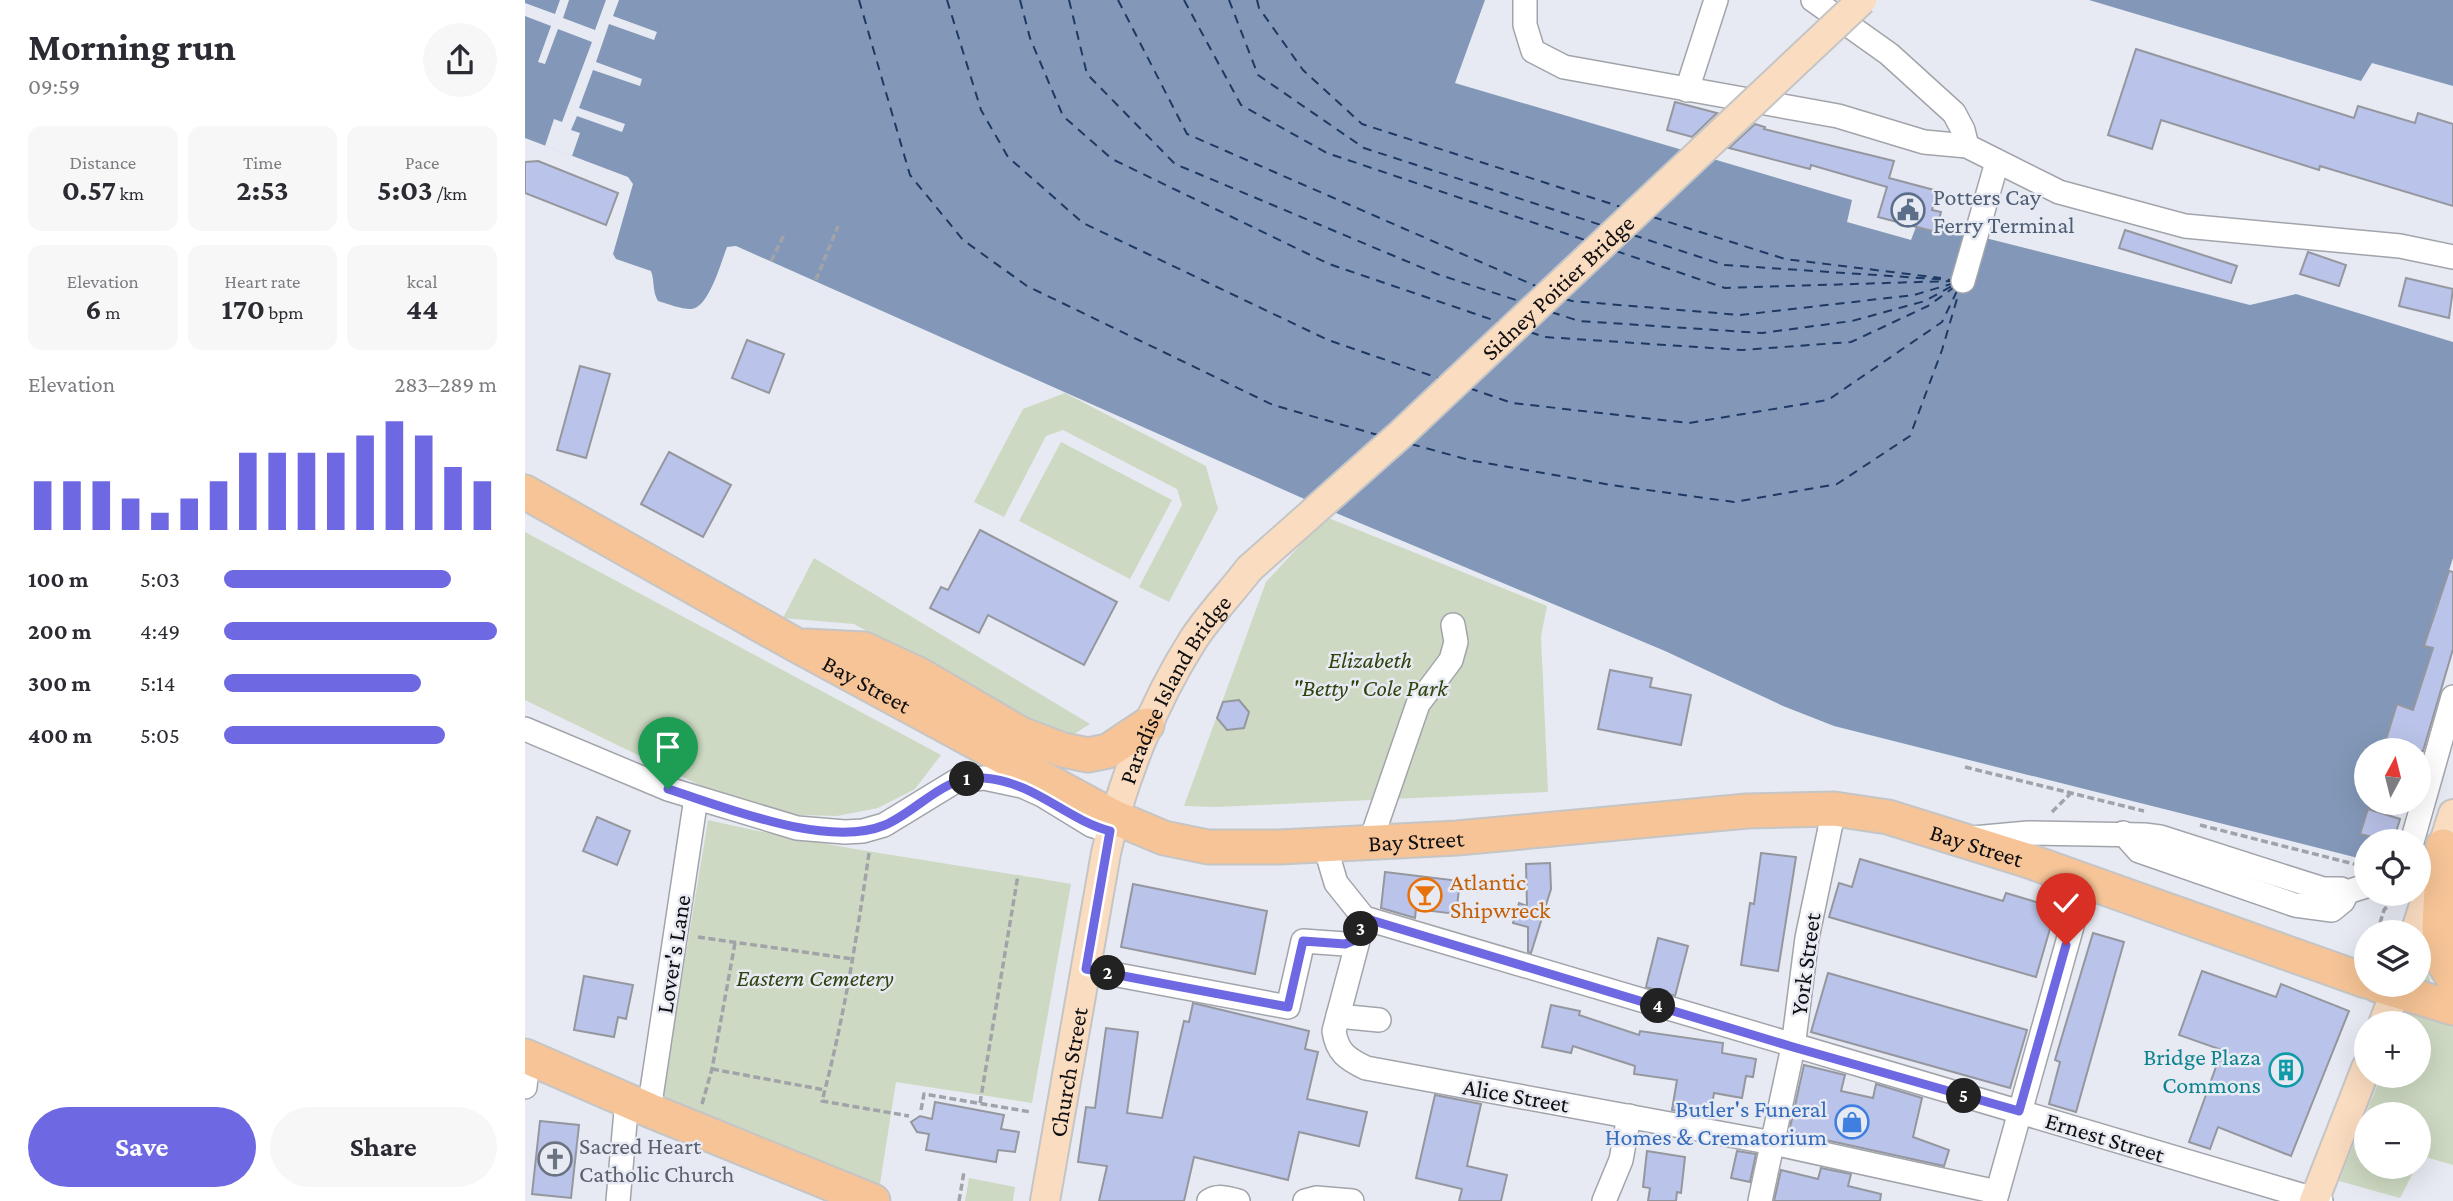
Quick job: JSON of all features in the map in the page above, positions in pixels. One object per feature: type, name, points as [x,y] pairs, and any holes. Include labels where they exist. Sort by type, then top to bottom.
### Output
[{"type":"highway","name":"Bay Street","points":[[525,492],[1112,824],[1164,838],[1208,847],[1325,846],[1457,838],[1747,811],[1834,809],[1888,817],[1957,839],[2085,880],[2354,975]]},
{"type":"highway","points":[[796,645],[865,649],[919,675],[1021,734],[1063,750],[1088,755],[1108,751],[1147,726]]},
{"type":"highway","points":[[2440,831],[2439,929],[2443,962],[2453,978]]},
{"type":"highway","name":"Bay Street","points":[[2420,997],[2453,1007]]},
{"type":"highway","points":[[526,1067],[638,1105],[873,1201]]},
{"type":"main road","name":"Sidney Poitier Bridge","points":[[1249,569],[1420,416],[1862,0]]},
{"type":"main road","name":"Paradise Island Bridge","points":[[1112,824],[1147,726],[1193,640],[1249,569]]},
{"type":"main road","name":"Church Street","points":[[1045,1201],[1112,824]]},
{"type":"main road","points":[[2418,920],[2440,831]]},
{"type":"main road","points":[[2316,1200],[2358,1088]]},
{"type":"street","points":[[1525,0],[1525,24],[1533,51],[1564,67],[1838,116],[1924,142],[1967,146],[2060,192],[2185,226],[2400,246],[2453,257]]},
{"type":"street","points":[[1687,90],[1716,0]]},
{"type":"street","points":[[1813,0],[1889,54],[1954,113],[1963,130],[1967,146]]},
{"type":"street","points":[[1962,281],[1997,162]]},
{"type":"street","points":[[1370,843],[1418,704],[1451,660],[1456,642],[1453,625]]},
{"type":"street","points":[[2440,831],[2453,697]]},
{"type":"street","points":[[525,729],[668,789],[797,828],[863,831],[884,825],[956,781],[984,778],[1022,786],[1091,825],[1112,824]]},
{"type":"street","name":"Lover's Lane","points":[[618,1201],[696,798]]},
{"type":"street","name":"York Street","points":[[1760,1201],[1793,1047],[1807,938],[1834,809]]},
{"type":"street","points":[[1957,839],[2019,833],[2123,833],[2160,837],[2323,889],[2354,889]]},
{"type":"street","points":[[1086,969],[1288,1007],[1303,941],[1345,944],[1361,929],[1336,883],[1325,846]]},
{"type":"street","points":[[1996,1196],[2085,880]]},
{"type":"street","name":"Ernest Street","points":[[1361,929],[2019,1111],[2316,1200]]},
{"type":"street","name":"Alice Street","points":[[1361,929],[1334,1031],[1336,1046],[1347,1060],[1366,1068],[1773,1143],[1996,1196]]},
{"type":"street","points":[[1338,1016],[1380,1020]]},
{"type":"street","points":[[1604,1201],[1621,1160],[1629,1116]]},
{"type":"street","points":[[1209,1201],[1213,1198],[1238,1201]]},
{"type":"street","points":[[1305,1201],[1316,1198],[1352,1201]]},
{"type":"path","points":[[816,280],[838,226]]},
{"type":"path","points":[[771,261],[784,235]]},
{"type":"path","points":[[869,853],[854,959],[822,1101],[909,1116]]},
{"type":"path","points":[[980,1103],[1018,875]]},
{"type":"path","points":[[689,936],[854,959]]},
{"type":"path","points":[[702,1107],[712,1069],[734,943]]},
{"type":"path","points":[[712,1069],[825,1090]]},
{"type":"path","points":[[921,1110],[924,1094],[1031,1112]]},
{"type":"path","points":[[958,1201],[964,1172]]},
{"type":"green space","points":[[1065,393],[1206,466],[1218,509],[1169,602],[1139,587],[1182,505],[1177,489],[1063,430],[1046,436],[1004,517],[974,502],[1023,409]]},
{"type":"green space","points":[[1061,442],[1172,500],[1130,579],[1019,521]]},
{"type":"green space","name":"Elizabeth \"Betty\" Cole Park","points":[[1326,517],[1547,606],[1541,636],[1548,792],[1216,807],[1184,806],[1266,582]]},
{"type":"green space","points":[[525,532],[941,755],[915,789],[878,808],[837,816],[799,815],[728,799],[525,700]]},
{"type":"green space","points":[[814,558],[1090,724],[1063,741],[854,624],[783,618]]},
{"type":"green space","name":"Eastern Cemetery","points":[[708,820],[844,847],[1071,884],[1032,1103],[896,1082],[879,1190],[661,1105]]},
{"type":"green space","points":[[2431,1017],[2453,1024],[2453,1165],[2431,1159],[2431,1102],[2371,1102],[2376,1088],[2431,1088]]},
{"type":"green space","points":[[2354,1144],[2354,1179],[2410,1179],[2400,1198],[2339,1181]]},
{"type":"green space","points":[[969,1178],[1015,1187],[1013,1201],[965,1201]]},
{"type":"water","points":[[525,0],[1485,0],[1455,83],[1852,200],[1847,222],[1911,240],[1916,227],[1936,232],[1942,227],[2250,305],[2296,294],[2453,342],[2453,558],[2445,583],[2446,606],[2437,604],[2424,646],[2433,648],[2414,710],[2397,705],[2387,738],[2354,738],[2354,816],[2366,816],[2362,829],[2354,829],[2354,857],[1834,726],[1783,706],[1665,651],[1336,513],[736,246],[727,247],[709,293],[697,307],[687,309],[658,301],[651,271],[616,259],[613,254],[633,184],[628,177],[525,138]]},
{"type":"water","points":[[2089,0],[2453,0],[2453,86],[2372,63],[2361,81]]},
{"type":"pier","points":[[560,0],[569,0],[563,18],[595,30],[606,0],[619,0],[613,16],[657,32],[654,40],[609,24],[596,62],[642,79],[640,86],[593,70],[579,108],[625,124],[622,132],[577,116],[571,130],[580,133],[572,156],[545,146],[554,119],[562,122],[592,42],[558,29],[545,64],[538,62],[551,26],[525,16],[525,3],[555,14]]},
{"type":"building","points":[[2136,49],[2354,118],[2358,106],[2415,123],[2418,113],[2453,124],[2453,206],[2320,166],[2319,170],[2161,120],[2152,149],[2108,135]]},
{"type":"building","points":[[1675,102],[1717,113],[1692,137],[1667,130]]},
{"type":"building","points":[[1755,124],[1765,127],[1764,129],[1894,161],[1889,178],[1938,191],[1932,210],[1941,212],[1936,232],[1878,217],[1887,187],[1811,165],[1810,169],[1729,148]]},
{"type":"building","points":[[538,161],[618,193],[606,225],[525,193],[525,162]]},
{"type":"building","points":[[2125,230],[2237,266],[2231,283],[2119,248]]},
{"type":"building","points":[[2308,252],[2346,265],[2339,286],[2300,274]]},
{"type":"building","points":[[2406,278],[2453,289],[2449,318],[2399,306]]},
{"type":"building","points":[[747,340],[784,354],[769,393],[732,378]]},
{"type":"building","points":[[580,366],[610,374],[586,458],[557,450]]},
{"type":"building","points":[[669,452],[731,485],[703,537],[641,504]]},
{"type":"building","points":[[980,530],[1117,602],[1084,665],[988,615],[979,633],[930,608],[941,587],[948,590]]},
{"type":"building","points":[[2449,571],[2453,572],[2453,649],[2427,738],[2386,738],[2397,704],[2413,710],[2433,648],[2424,646]]},
{"type":"building","points":[[1610,670],[1652,678],[1650,687],[1691,695],[1681,745],[1598,729]]},
{"type":"building","points":[[1239,700],[1249,712],[1244,728],[1227,730],[1217,718],[1223,702]]},
{"type":"building","points":[[2366,816],[2390,816],[2400,819],[2397,829],[2362,829]]},
{"type":"building","points":[[597,817],[630,831],[617,865],[583,851]]},
{"type":"building","points":[[1761,853],[1796,857],[1778,971],[1741,965]]},
{"type":"building","points":[[1860,859],[2003,901],[2006,893],[2056,908],[2036,977],[1829,917],[1839,883],[1852,887]]},
{"type":"building","points":[[1550,863],[1551,889],[1531,953],[1528,952],[1528,927],[1513,923],[1519,903],[1527,906],[1526,864]]},
{"type":"building","points":[[1385,872],[1460,881],[1456,914],[1416,909],[1415,918],[1381,908]]},
{"type":"building","points":[[1133,884],[1267,911],[1255,974],[1121,947]]},
{"type":"building","points":[[2093,933],[2124,942],[2076,1112],[2049,1104],[2060,1062],[2055,1060]]},
{"type":"building","points":[[1658,938],[1688,946],[1675,996],[1646,987]]},
{"type":"building","points":[[2202,971],[2276,997],[2281,984],[2349,1011],[2291,1156],[2218,1127],[2210,1149],[2189,1142],[2222,1050],[2179,1035]]},
{"type":"building","points":[[1828,973],[2027,1030],[2010,1088],[1811,1032]]},
{"type":"building","points":[[584,976],[633,985],[626,1019],[618,1017],[614,1037],[574,1030]]},
{"type":"building","points":[[1193,1003],[1309,1031],[1305,1049],[1318,1052],[1307,1099],[1367,1112],[1359,1146],[1299,1132],[1288,1180],[1194,1157],[1184,1201],[1099,1201],[1107,1166],[1078,1162],[1086,1107],[1095,1108],[1106,1028],[1138,1032],[1127,1113],[1162,1118],[1184,1021],[1189,1022]]},
{"type":"building","points":[[1551,1005],[1580,1011],[1579,1015],[1639,1035],[1640,1031],[1723,1043],[1722,1053],[1756,1059],[1753,1077],[1746,1076],[1742,1098],[1714,1093],[1710,1117],[1672,1110],[1677,1080],[1634,1074],[1635,1066],[1573,1046],[1571,1053],[1542,1047]]},
{"type":"building","points":[[1804,1065],[1845,1075],[1841,1091],[1873,1098],[1876,1084],[1922,1098],[1913,1137],[1949,1150],[1944,1166],[1789,1132]]},
{"type":"building","points":[[1435,1095],[1481,1104],[1467,1166],[1507,1175],[1501,1201],[1459,1201],[1462,1189],[1416,1178]]},
{"type":"building","points":[[935,1102],[1004,1115],[1001,1129],[1019,1132],[1015,1152],[998,1150],[996,1162],[926,1150],[929,1134],[917,1132],[911,1122],[920,1116],[932,1119]]},
{"type":"building","name":"Sacred Heart Catholic Church","points":[[540,1121],[579,1125],[571,1198],[532,1194]]},
{"type":"building","points":[[1647,1151],[1685,1157],[1681,1193],[1677,1192],[1676,1201],[1648,1201],[1650,1188],[1643,1187]]},
{"type":"building","points":[[1737,1151],[1756,1154],[1750,1182],[1731,1178]]},
{"type":"building","points":[[1821,1168],[1851,1174],[1848,1186],[1881,1194],[1880,1201],[1774,1201],[1781,1170],[1818,1179]]},
{"type":"ferry route","points":[[859,0],[910,175],[963,240],[1027,286],[1273,405],[1378,435]]},
{"type":"ferry route","points":[[947,0],[981,110],[1008,157],[1083,223],[1328,340],[1441,379]]},
{"type":"ferry route","points":[[1020,0],[1030,38],[1063,116],[1112,159],[1329,264],[1502,323]]},
{"type":"ferry route","points":[[1069,0],[1087,74],[1175,164],[1437,274],[1522,302]]},
{"type":"ferry route","points":[[1118,0],[1187,134],[1538,287]]},
{"type":"ferry route","points":[[1184,0],[1241,105],[1327,153],[1588,241]]},
{"type":"ferry route","points":[[1229,0],[1258,75],[1364,148],[1604,226]]},
{"type":"ferry route","points":[[1257,0],[1259,8],[1303,70],[1362,124],[1621,207]]},
{"type":"ferry route","points":[[1653,217],[1785,259],[1941,278]]},
{"type":"ferry route","points":[[1633,235],[1724,265],[1951,280]]},
{"type":"ferry route","points":[[1616,251],[1725,288],[1951,281]]},
{"type":"ferry route","points":[[1565,299],[1740,315],[1914,295],[1951,284]]},
{"type":"ferry route","points":[[1551,312],[1579,321],[1762,333],[1852,321],[1925,301],[1952,286]]},
{"type":"ferry route","points":[[1530,332],[1544,337],[1742,350],[1851,342],[1928,306],[1953,288]]},
{"type":"ferry route","points":[[1469,388],[1512,403],[1689,423],[1828,400],[1942,322],[1957,291]]},
{"type":"ferry route","points":[[1411,444],[1469,460],[1611,485],[1734,502],[1837,484],[1910,436],[1942,350],[1959,292]]},
{"type":"place","name":"Potters Cay Ferry Terminal","points":[[1908,210]]},
{"type":"place","name":"Atlantic Shipwreck","points":[[1425,895]]},
{"type":"place","name":"Bridge Plaza Commons","points":[[2286,1070]]},
{"type":"place","name":"Butler's Funeral Homes & Crematorium","points":[[1852,1122]]},
{"type":"place","name":"Sacred Heart Catholic Church","points":[[555,1159]]},
{"type":"route","points":[[668,789],[797,828],[845,832],[863,831],[884,825],[956,781],[970,778],[1002,781],[1042,795],[1091,825],[1110,831],[1086,969],[1288,1007],[1303,941],[1345,944],[1358,939],[1364,918],[1793,1047],[2019,1111],[2066,945]]}]
